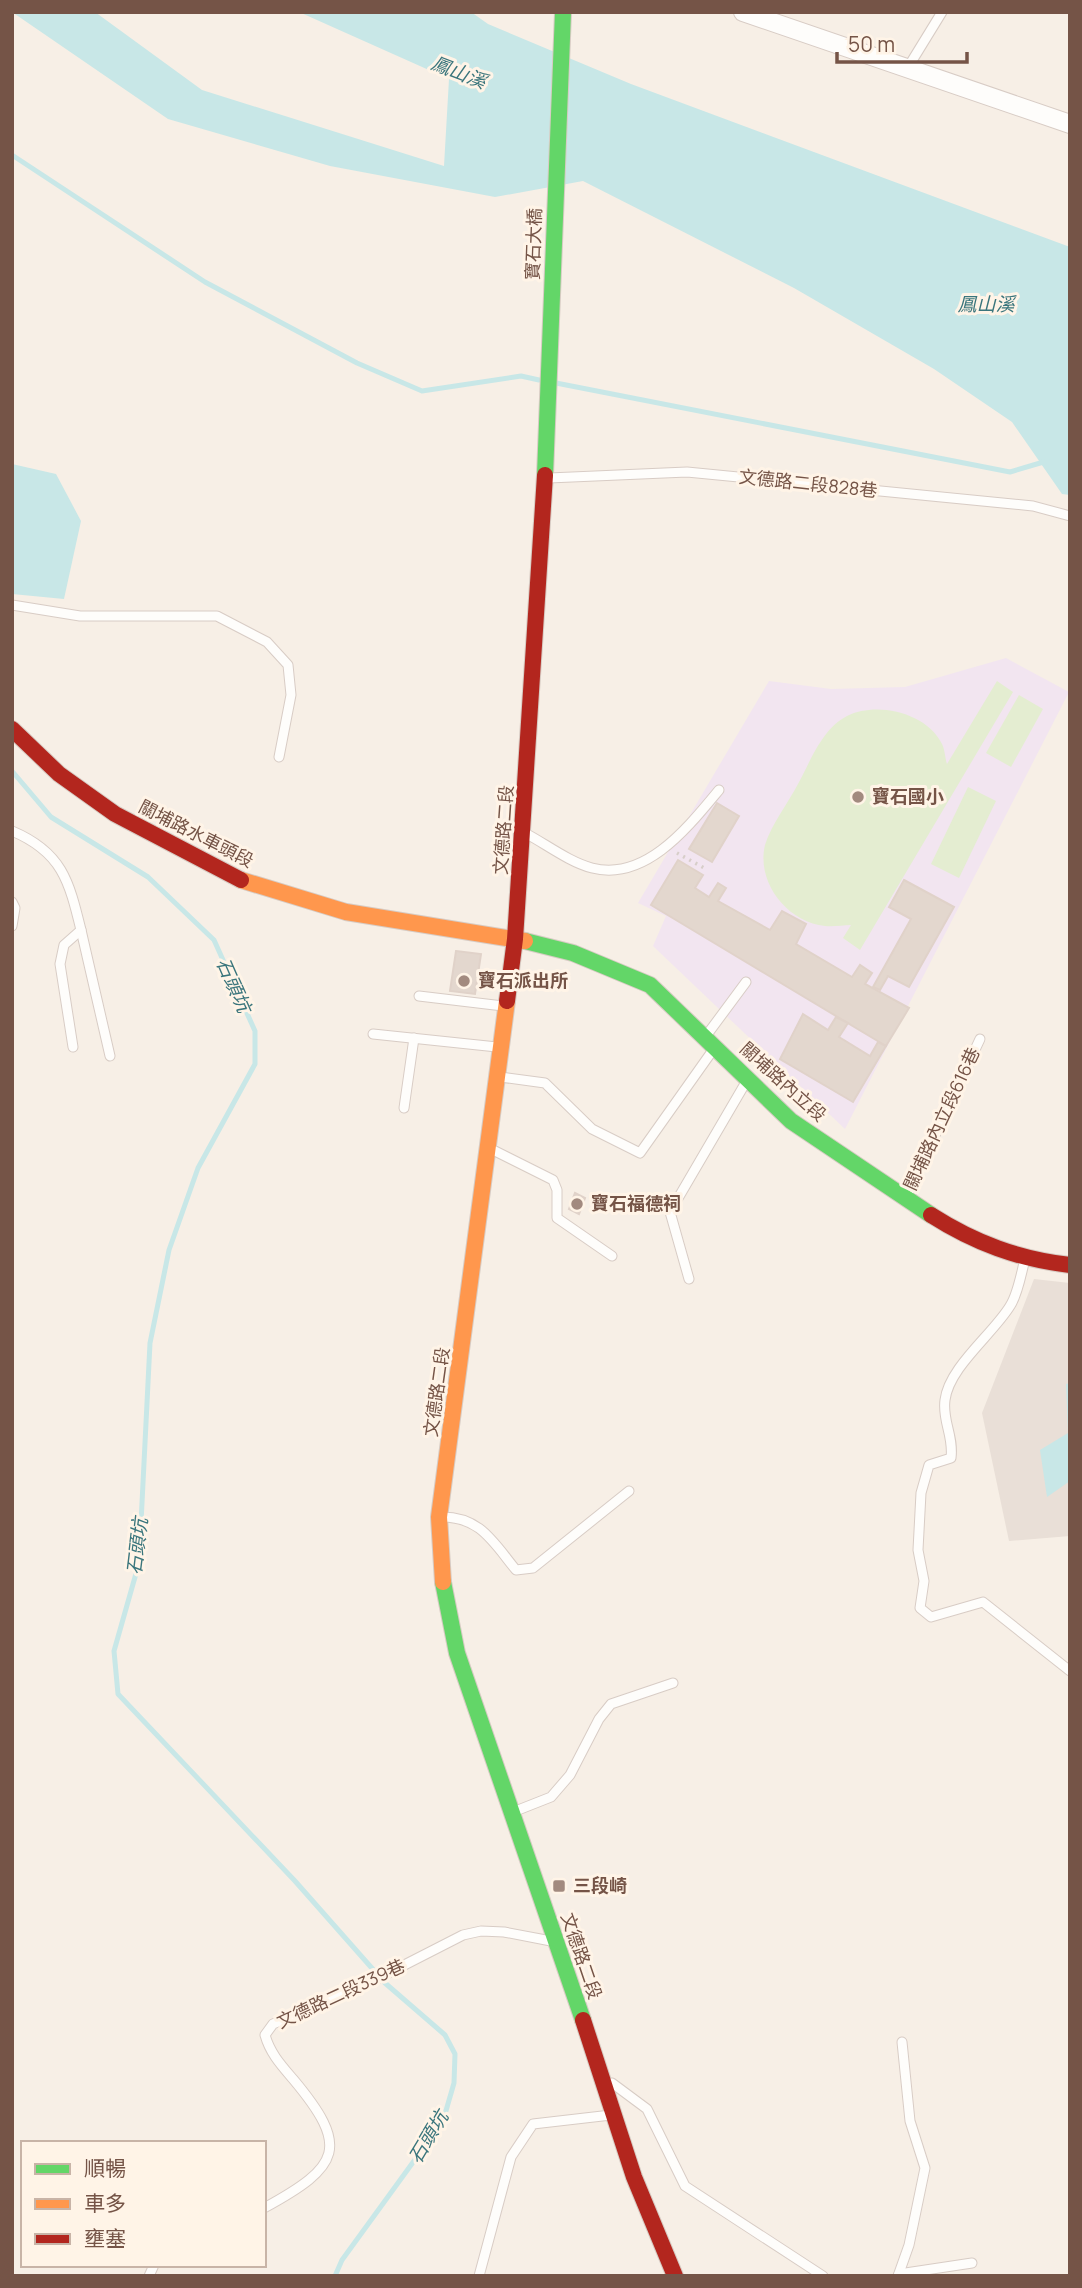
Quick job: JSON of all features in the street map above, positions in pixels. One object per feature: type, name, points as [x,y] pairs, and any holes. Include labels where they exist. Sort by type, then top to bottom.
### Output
[{"type":"main road","name":"寶石大橋","points":[[544,478],[563,12]]},
{"type":"main road","name":"文德路二段","points":[[544,478],[515,939],[490,1148],[439,1517],[443,1590],[457,1653],[602,2075],[613,2115],[637,2185],[675,2276]]},
{"type":"main road","name":"關埔路水車頭段","points":[[13,731],[59,774],[115,814],[232,877],[346,912],[515,939]]},
{"type":"main road","name":"關埔路內立段","points":[[515,939],[573,953],[650,985],[792,1121],[905,1198],[955,1230],[1000,1251],[1070,1265]]},
{"type":"street","points":[[743,12],[906,71],[1070,124]]},
{"type":"lane","points":[[906,71],[942,12]]},
{"type":"lane","name":"文德路二段828巷","points":[[544,478],[687,472],[1033,506],[1070,516]]},
{"type":"lane","points":[[12,605],[80,616],[217,616],[267,642],[288,665],[291,695],[279,757]]},
{"type":"lane","points":[[523,833],[589,867],[604,870],[638,862],[678,838],[719,790]]},
{"type":"lane","points":[[12,831],[34,840],[57,862],[69,883],[110,1056]]},
{"type":"lane","points":[[12,902],[15,908],[12,926]]},
{"type":"lane","points":[[73,1047],[60,964],[64,945],[81,930]]},
{"type":"lane","points":[[499,1077],[545,1083],[592,1129],[640,1153],[746,982]]},
{"type":"lane","points":[[419,996],[508,1007]]},
{"type":"lane","points":[[373,1034],[502,1047]]},
{"type":"lane","points":[[404,1108],[414,1038]]},
{"type":"lane","name":"關埔路內立段616巷","points":[[905,1198],[980,1040]]},
{"type":"lane","points":[[689,1279],[670,1212],[748,1078]]},
{"type":"lane","points":[[490,1148],[553,1180],[558,1190],[557,1218],[612,1256]]},
{"type":"lane","points":[[1026,1258],[1011,1305],[960,1368],[945,1398],[945,1420],[953,1441],[951,1458],[929,1465],[921,1493],[918,1550],[923,1581],[920,1608],[931,1617],[983,1602],[1070,1671]]},
{"type":"lane","points":[[439,1517],[458,1516],[479,1526],[516,1570],[533,1568],[629,1491]]},
{"type":"lane","points":[[511,1813],[551,1797],[570,1775],[599,1719],[611,1704],[673,1683]]},
{"type":"lane","name":"文德路二段339巷","points":[[266,2207],[286,2196],[331,2154],[331,2133],[320,2111],[269,2049],[265,2035],[273,2024],[373,1981],[463,1935],[481,1931],[504,1931],[556,1943]]},
{"type":"lane","points":[[902,2042],[910,2121],[925,2168],[909,2245],[898,2275],[972,2263]]},
{"type":"lane","points":[[602,2075],[647,2109],[685,2186],[823,2276]]},
{"type":"lane","points":[[478,2276],[511,2157],[533,2124],[613,2115]]},
{"type":"path","points":[[654,854],[680,852],[706,869]]},
{"type":"shaded area","name":"寶石國小","points":[[1006,658],[1069,692],[845,1129],[653,946],[666,916],[638,903],[769,681],[831,689],[905,687]]},
{"type":"shaded area","points":[[1034,1279],[1070,1283],[1070,1536],[1009,1541],[982,1413]]},
{"type":"green space","points":[[997,681],[1013,692],[860,950],[843,938],[851,925],[828,926],[811,923],[787,908],[777,898],[765,873],[765,845],[813,755],[831,729],[847,716],[859,712],[886,710],[900,713],[925,724],[935,733],[943,746],[947,764]]},
{"type":"green space","points":[[1019,695],[1043,709],[1011,767],[986,753]]},
{"type":"green space","points":[[968,787],[996,801],[959,878],[931,864]]},
{"type":"water","name":"鳳山溪","points":[[12,12],[95,12],[202,90],[444,166],[449,79],[299,12],[471,12],[488,24],[631,84],[1070,247],[1070,495],[1062,494],[1012,422],[934,369],[794,288],[583,181],[495,197],[330,166],[168,119]]},
{"type":"water","points":[[12,464],[56,474],[81,521],[64,599],[12,594]]},
{"type":"water","points":[[1070,1383],[1070,1481],[1047,1497],[1040,1450],[1068,1433],[1066,1384]]},
{"type":"building","points":[[717,803],[739,816],[712,862],[689,849]]},
{"type":"building","points":[[678,860],[703,875],[695,888],[709,897],[718,883],[726,888],[718,901],[770,930],[782,911],[806,924],[796,944],[852,977],[860,965],[872,973],[865,984],[909,1008],[886,1046],[651,905]]},
{"type":"building","points":[[904,880],[954,907],[909,987],[888,976],[880,990],[873,987],[911,919],[889,907]]},
{"type":"building","name":"寶石派出所","points":[[456,951],[481,954],[475,994],[450,991]]},
{"type":"building","points":[[803,1014],[828,1030],[836,1017],[848,1023],[839,1037],[870,1056],[878,1042],[886,1046],[853,1102],[780,1059]]},
{"type":"building","name":"寶石福德祠","points":[[575,1193],[585,1198],[579,1214],[569,1209]]},
{"type":"waterway","points":[[12,155],[205,282],[357,363],[422,391],[521,376],[539,380]]},
{"type":"waterway","points":[[556,383],[1010,472],[1047,461]]},
{"type":"waterway","name":"石頭坑","points":[[12,771],[51,817],[148,877],[214,940],[255,1031],[255,1064],[198,1168],[169,1250],[150,1343],[139,1563],[114,1651],[118,1694],[295,1881],[385,1983],[445,2035],[455,2054],[454,2083],[443,2121],[342,2260],[335,2276]]},
{"type":"traffic: fast","points":[[545,475],[563,12]]},
{"type":"traffic: fast","points":[[525,941],[573,953],[650,985],[791,1121],[931,1215]]},
{"type":"traffic: fast","points":[[443,1582],[457,1653],[583,2020]]},
{"type":"traffic: slow","points":[[241,880],[346,912],[525,941]]},
{"type":"traffic: slow","points":[[443,1582],[439,1517],[507,1001]]},
{"type":"traffic: jam","points":[[507,1001],[515,939],[545,475]]},
{"type":"traffic: jam","points":[[12,729],[59,774],[115,814],[241,880]]},
{"type":"traffic: jam","points":[[931,1215],[981,1242],[1033,1259],[1070,1265]]},
{"type":"traffic: jam","points":[[583,2020],[634,2177],[675,2276]]},
{"type":"place","name":"寶石國小","points":[[858,797]]},
{"type":"place","name":"寶石派出所","points":[[464,981]]},
{"type":"place","name":"寶石福德祠","points":[[577,1204]]},
{"type":"place","name":"三段崎","points":[[559,1886]]}]
